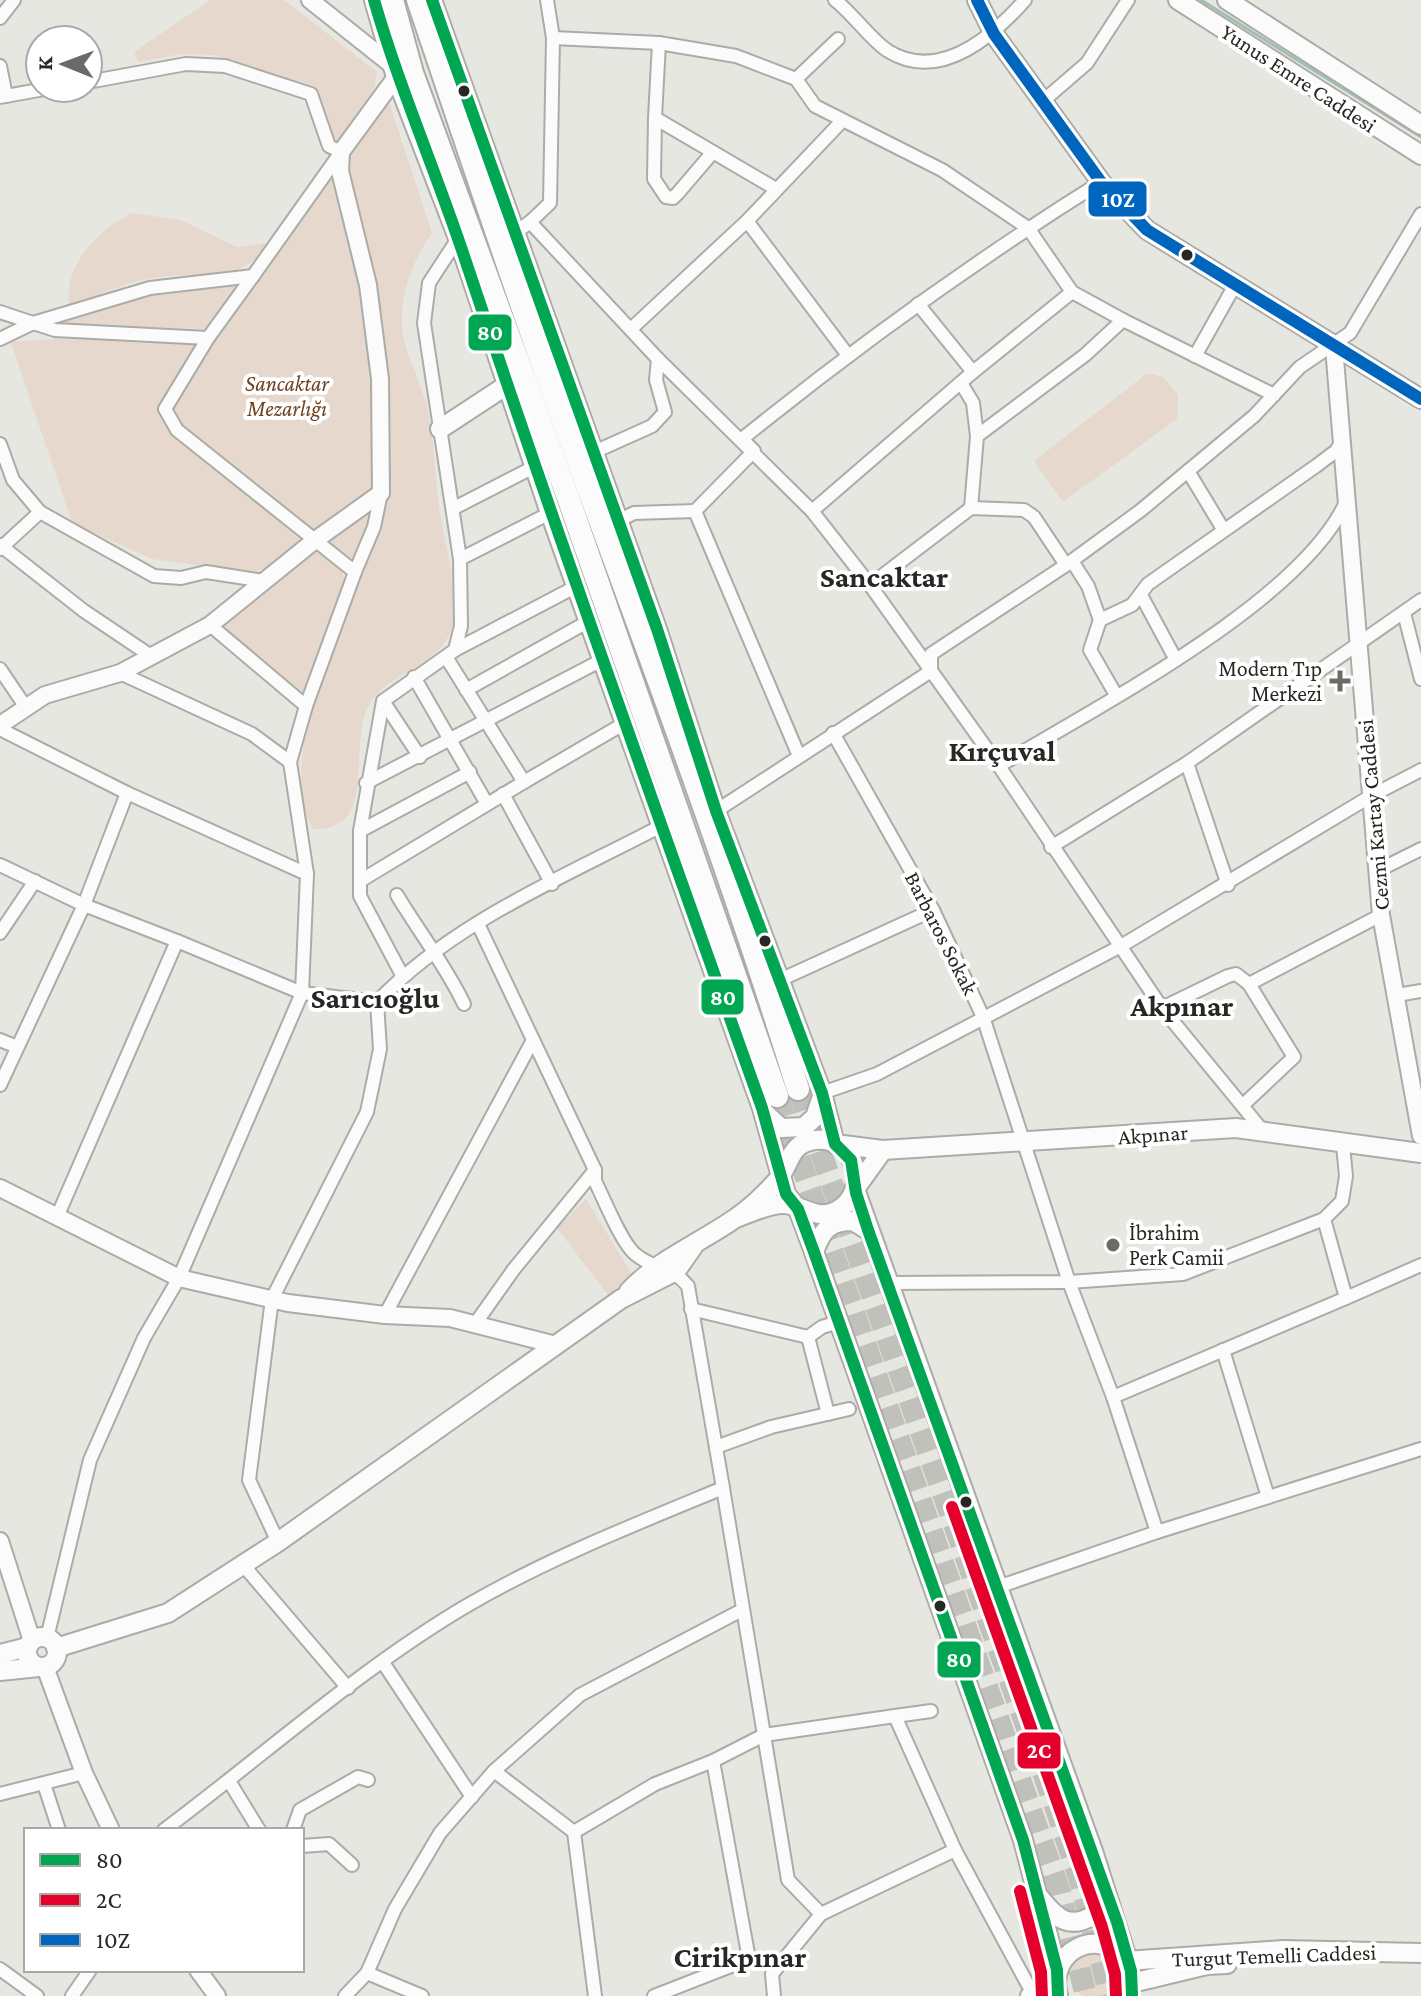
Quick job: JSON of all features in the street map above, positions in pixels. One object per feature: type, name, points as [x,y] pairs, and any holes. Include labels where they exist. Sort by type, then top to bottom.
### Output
[{"type":"highway","points":[[392,0],[462,231],[569,500],[769,1102]]},
{"type":"highway","points":[[418,0],[547,376],[601,517],[766,984],[798,1089]]},
{"type":"main road","points":[[374,0],[394,71],[462,231],[519,423],[661,826],[769,1102],[786,1194],[798,1209],[814,1252],[1018,1825],[1056,1972],[1058,1996]]},
{"type":"main road","points":[[432,0],[523,227],[594,452],[716,811],[782,979],[822,1093],[835,1144]]},
{"type":"main road","points":[[977,0],[994,34],[1101,182],[1147,230],[1421,399]]},
{"type":"main road","name":"Yunus Emre Caddesi","points":[[1178,0],[1421,155]]},
{"type":"main road","name":"Yunus Emre Caddesi","points":[[1227,0],[1421,125]]},
{"type":"main road","points":[[516,361],[519,423]]},
{"type":"main road","points":[[440,429],[507,385]]},
{"type":"main road","points":[[769,1102],[771,1122],[781,1128],[804,1127],[815,1117],[822,1093]]},
{"type":"main road","name":"Akpınar","points":[[835,1144],[883,1150],[1026,1144],[1236,1128],[1343,1145],[1421,1153]]},
{"type":"main road","points":[[621,1299],[654,1266],[693,1247],[736,1218],[782,1175],[796,1148],[815,1140],[844,1149],[856,1167],[855,1189],[868,1230],[890,1283],[1103,1884],[1126,1961],[1131,1991]]},
{"type":"main road","points":[[736,1218],[784,1204],[821,1215],[832,1213],[843,1207],[883,1150]]},
{"type":"main road","points":[[814,1252],[822,1232],[831,1224],[853,1221],[868,1230]]},
{"type":"main road","points":[[0,1654],[168,1613],[244,1566],[621,1299],[676,1271],[693,1247]]},
{"type":"main road","points":[[0,1671],[42,1667],[54,1661],[41,1644]]},
{"type":"main road","points":[[41,1644],[28,1658],[42,1667]]},
{"type":"main road","points":[[1038,1896],[1061,1921],[1074,1924],[1094,1915],[1103,1884]]},
{"type":"main road","points":[[1032,1995],[1056,1972],[1068,1952],[1091,1943],[1110,1946],[1126,1961]]},
{"type":"main road","name":"Turgut Temelli Caddesi","points":[[1126,1961],[1283,1950],[1421,1953]]},
{"type":"main road","name":"Turgut Temelli Caddesi","points":[[1131,1991],[1207,1965],[1289,1961],[1421,1963]]},
{"type":"street","points":[[0,18],[14,0]]},
{"type":"street","points":[[310,0],[394,71],[341,152],[208,338],[165,409],[177,430],[355,572]]},
{"type":"street","points":[[547,0],[553,38],[550,203],[523,227],[632,328],[658,359],[754,451]]},
{"type":"street","points":[[835,0],[857,16],[886,50],[899,56],[940,59],[970,51],[994,34],[1025,0]]},
{"type":"street","points":[[1043,101],[1087,63],[1128,0]]},
{"type":"street","points":[[553,38],[659,43],[736,56],[796,79],[815,106],[942,170],[1028,228],[1072,292],[1274,395]]},
{"type":"street","points":[[796,79],[838,39]]},
{"type":"street","points":[[659,43],[654,179],[666,197],[678,193],[713,152]]},
{"type":"street","points":[[104,79],[186,64],[225,66],[311,94],[329,146],[341,152]]},
{"type":"street","points":[[0,66],[3,97],[24,93]]},
{"type":"street","points":[[655,118],[776,189]]},
{"type":"street","points":[[632,328],[747,221],[842,121]]},
{"type":"street","points":[[41,1644],[90,1460],[144,1338],[179,1278],[302,993],[307,874],[290,762],[306,706],[374,527],[381,493],[380,379],[368,285],[340,171],[341,152]]},
{"type":"street","points":[[1101,182],[1028,228],[847,354],[742,439],[812,511],[870,585],[999,766],[1162,1008],[1262,1130]]},
{"type":"street","points":[[931,671],[931,654],[1069,563],[1188,471],[1274,395],[1300,367],[1334,347],[1350,333],[1421,214]]},
{"type":"street","points":[[747,221],[847,354]]},
{"type":"street","points":[[462,231],[429,283],[424,323],[460,559],[461,626],[450,654],[466,690],[524,782]]},
{"type":"street","points":[[0,339],[33,323],[150,288],[253,276]]},
{"type":"street","points":[[1195,356],[1235,285]]},
{"type":"street","points":[[812,511],[973,372],[1072,292]]},
{"type":"street","points":[[918,304],[973,372]]},
{"type":"street","points":[[0,312],[55,330],[208,338]]},
{"type":"street","points":[[977,436],[1085,355],[1123,320]]},
{"type":"street","name":"Cezmi Kartay Caddesi","points":[[1334,347],[1381,915],[1421,1136]]},
{"type":"street","points":[[594,452],[652,426],[665,412],[656,380],[658,359]]},
{"type":"street","points":[[961,383],[973,403],[977,436],[971,508]]},
{"type":"street","points":[[1100,620],[1132,605],[1148,584],[1316,466],[1336,451],[1342,441]]},
{"type":"street","points":[[0,444],[13,480],[40,512],[154,576],[181,578],[206,572],[264,581]]},
{"type":"street","points":[[618,521],[634,513],[695,511],[754,451]]},
{"type":"street","points":[[454,508],[534,467]]},
{"type":"street","points":[[1188,471],[1223,529]]},
{"type":"street","points":[[307,874],[127,793],[0,727],[25,706],[55,691],[120,673],[210,625],[314,541],[381,493]]},
{"type":"street","points":[[999,766],[1176,660],[1302,563],[1339,518],[1347,500]]},
{"type":"street","points":[[870,585],[971,508],[1024,510],[1034,517],[1088,586],[1100,620],[1090,650],[1116,695]]},
{"type":"street","points":[[695,511],[799,756]]},
{"type":"street","points":[[40,512],[0,547],[151,656]]},
{"type":"street","points":[[460,559],[550,513]]},
{"type":"street","points":[[402,975],[360,896],[360,831],[366,783],[383,701],[450,654],[577,586]]},
{"type":"street","points":[[1141,595],[1176,660]]},
{"type":"street","points":[[1051,847],[1187,763],[1421,600]]},
{"type":"street","points":[[1404,613],[1421,679]]},
{"type":"street","points":[[466,690],[589,621]]},
{"type":"street","points":[[210,625],[306,706]]},
{"type":"street","points":[[366,783],[602,660]]},
{"type":"street","points":[[0,669],[25,706]]},
{"type":"street","points":[[716,811],[931,671]]},
{"type":"street","points":[[120,673],[252,734],[290,762]]},
{"type":"street","points":[[414,677],[487,804]]},
{"type":"street","points":[[383,701],[420,757]]},
{"type":"street","points":[[360,881],[625,723]]},
{"type":"street","name":"Barbaros Sokak","points":[[833,733],[933,910],[983,1017],[1069,1282],[1113,1397],[1157,1532]]},
{"type":"street","points":[[1187,763],[1228,885]]},
{"type":"street","points":[[822,1093],[877,1074],[1121,946],[1228,885],[1371,796],[1421,770]]},
{"type":"street","points":[[360,831],[470,772]]},
{"type":"street","points":[[0,1085],[84,905],[127,793]]},
{"type":"street","points":[[503,794],[552,884]]},
{"type":"street","points":[[278,1542],[249,1480],[272,1299],[367,1112],[380,1049],[377,1002],[402,975],[478,924],[661,826]]},
{"type":"street","points":[[1377,871],[1421,849]]},
{"type":"street","points":[[0,865],[84,905],[302,993],[377,1002]]},
{"type":"street","points":[[0,933],[35,881]]},
{"type":"street","points":[[397,895],[432,953],[453,980],[464,1004]]},
{"type":"street","points":[[782,979],[933,910]]},
{"type":"street","points":[[1249,984],[1381,915]]},
{"type":"street","points":[[478,924],[595,1170],[595,1181],[632,1252],[654,1266],[676,1271],[688,1286],[788,1880],[821,1914]]},
{"type":"street","points":[[57,1217],[177,941]]},
{"type":"street","points":[[1162,1008],[1228,976],[1236,974],[1249,984],[1294,1057],[1243,1105]]},
{"type":"street","points":[[1397,995],[1421,991]]},
{"type":"street","points":[[0,1040],[17,1047]]},
{"type":"street","points":[[385,1315],[533,1040]]},
{"type":"street","points":[[890,1283],[1069,1282],[1183,1274],[1324,1219],[1342,1201],[1346,1176],[1343,1145]]},
{"type":"street","points":[[475,1324],[514,1269],[595,1170]]},
{"type":"street","points":[[0,1188],[179,1278],[272,1299],[385,1315],[450,1318],[556,1345]]},
{"type":"street","points":[[1324,1219],[1346,1298]]},
{"type":"street","points":[[1113,1397],[1421,1265]]},
{"type":"street","points":[[691,1309],[808,1337],[838,1322]]},
{"type":"street","points":[[808,1337],[828,1414]]},
{"type":"street","points":[[1223,1350],[1268,1497]]},
{"type":"street","points":[[716,1447],[771,1427],[849,1409]]},
{"type":"street","points":[[998,1587],[1157,1532],[1421,1449]]},
{"type":"street","points":[[167,1828],[348,1688],[466,1607],[555,1558],[723,1488]]},
{"type":"street","points":[[0,1541],[41,1644]]},
{"type":"street","points":[[244,1566],[348,1688]]},
{"type":"street","points":[[345,1996],[367,1973],[410,1884],[440,1833],[494,1771],[580,1695],[742,1610]]},
{"type":"street","points":[[384,1664],[472,1797]]},
{"type":"street","points":[[42,1667],[84,1773],[110,1828]]},
{"type":"street","points":[[574,1832],[655,1784],[713,1761],[764,1735],[931,1711]]},
{"type":"street","points":[[895,1716],[955,1850],[1032,1995]]},
{"type":"street","points":[[713,1761],[749,1959],[772,1974]]},
{"type":"street","points":[[494,1771],[574,1832],[595,1996]]},
{"type":"street","points":[[0,1794],[84,1773]]},
{"type":"street","points":[[294,1828],[300,1810],[358,1777],[368,1780]]},
{"type":"street","points":[[229,1781],[258,1828]]},
{"type":"street","points":[[44,1784],[58,1828]]},
{"type":"street","points":[[304,1846],[329,1844],[352,1865]]},
{"type":"street","points":[[774,1996],[772,1974],[821,1914],[955,1850]]},
{"type":"street","points":[[654,1996],[749,1959]]},
{"type":"street","points":[[0,1969],[37,1996]]},
{"type":"street","points":[[72,1996],[89,1972]]},
{"type":"street","points":[[199,1972],[217,1996]]},
{"type":"street","points":[[367,1973],[422,1996]]},
{"type":"green space","points":[[210,0],[284,0],[377,72],[374,89],[337,141],[329,129],[314,86],[213,55],[181,54],[138,62],[134,52]]},
{"type":"green space","name":"Sancaktar Mezarlığı","points":[[385,103],[390,105],[432,233],[410,276],[402,323],[405,343],[429,417],[455,608],[452,629],[443,645],[431,657],[386,686],[365,714],[357,788],[353,805],[345,818],[332,827],[313,829],[302,798],[302,760],[310,718],[323,674],[372,548],[386,499],[381,326],[375,279],[353,193],[347,155]]},
{"type":"green space","name":"Sancaktar Mezarlığı","points":[[328,180],[335,180],[350,227],[373,356],[376,487],[316,532],[182,430],[175,423],[173,407],[213,342]]},
{"type":"green space","points":[[132,213],[181,220],[237,247],[267,243],[258,257],[231,271],[147,279],[70,307],[69,292],[77,263],[95,239]]},
{"type":"green space","name":"Sancaktar Mezarlığı","points":[[243,282],[206,329],[66,325],[65,319],[157,291]]},
{"type":"green space","name":"Sancaktar Mezarlığı","points":[[107,335],[197,342],[158,415],[224,475],[299,532],[303,541],[269,567],[250,572],[152,559],[72,523],[11,342]]},
{"type":"green space","points":[[1145,375],[1163,377],[1178,395],[1177,419],[1063,502],[1034,461]]},
{"type":"green space","points":[[370,511],[374,512],[354,559],[347,558],[329,541],[331,535]]},
{"type":"green space","points":[[313,552],[334,562],[345,583],[303,695],[221,627]]},
{"type":"green space","points":[[586,1199],[636,1281],[610,1298],[557,1228]]},
{"type":"green space","points":[[1086,1953],[1104,1953],[1117,1966],[1117,1984],[1104,1997],[1086,1997],[1073,1984],[1073,1966]]},
{"type":"waterway","points":[[1201,0],[1421,137]]},
{"type":"tunnel","points":[[798,1089],[1056,1809],[1081,1884],[1110,1996]]},
{"type":"tunnel","points":[[777,1096],[1060,1892],[1086,1996]]},
{"type":"transit line","name":"80","points":[[374,0],[762,1108],[786,1194],[798,1209],[814,1252],[1023,1840],[1057,1970],[1058,1996]]},
{"type":"transit line","name":"80","points":[[432,0],[657,629],[716,811],[822,1093],[835,1144],[851,1160],[856,1193],[868,1230],[1117,1922],[1131,1971],[1132,1996]]},
{"type":"transit line","name":"10Z","points":[[977,0],[994,34],[1101,182],[1147,230],[1421,399]]},
{"type":"transit line","name":"2C","points":[[952,1507],[1102,1927],[1115,1974],[1116,1996]]},
{"type":"transit line","name":"2C","points":[[1020,1891],[1041,1972],[1042,1996]]},
{"type":"place","name":"Modern Tıp Merkezi","points":[[1340,681]]},
{"type":"place","name":"İbrahim Perk Camii","points":[[1113,1245]]},
{"type":"district","name":"Sancaktar","points":[[884,577]]},
{"type":"district","name":"Kırçuval","points":[[1002,751]]},
{"type":"district","name":"Sarıcıoğlu","points":[[375,998]]},
{"type":"district","name":"Akpınar","points":[[1182,1006]]},
{"type":"district","name":"Cirikpınar","points":[[740,1957]]}]
